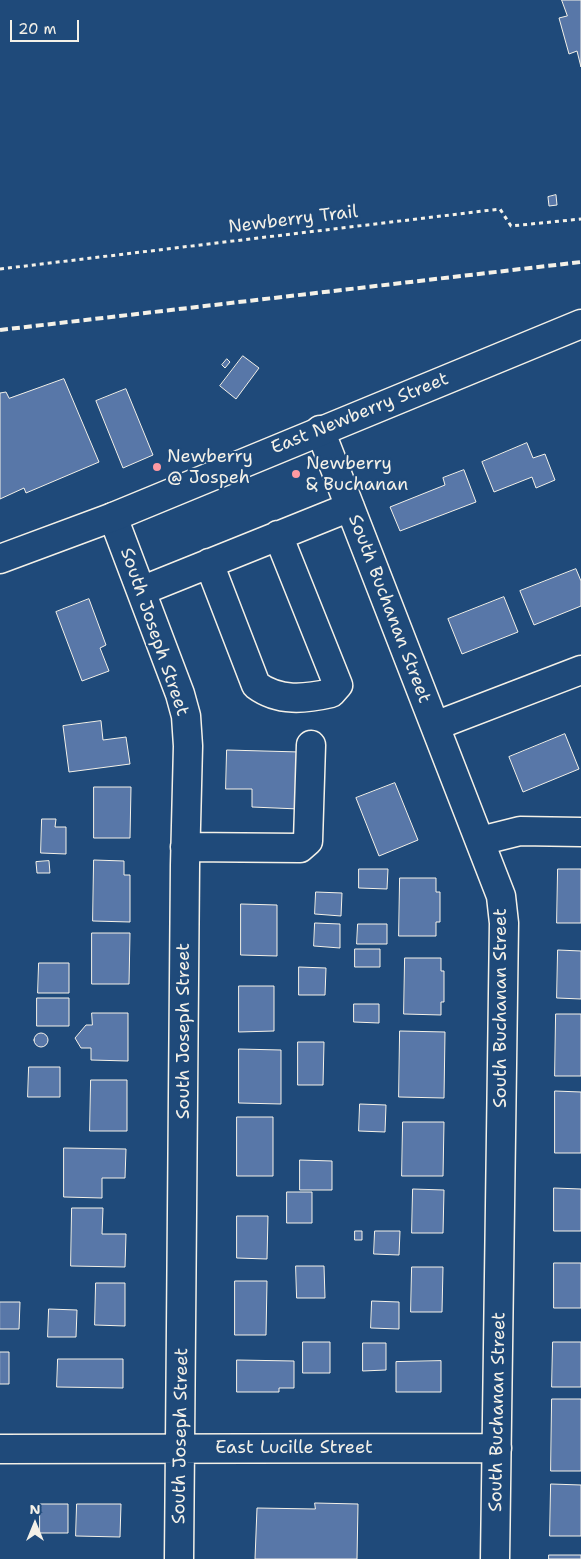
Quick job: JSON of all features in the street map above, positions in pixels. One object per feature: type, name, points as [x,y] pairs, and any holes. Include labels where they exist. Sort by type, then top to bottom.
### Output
[{"type":"street","name":"East Newberry Street","points":[[0,559],[113,517],[320,430],[581,324]]},
{"type":"street","name":"South Buchanan Street","points":[[320,430],[501,896],[504,922],[496,1559]]},
{"type":"street","points":[[141,590],[350,507]]},
{"type":"street","name":"South Joseph Street","points":[[113,517],[180,694],[186,716],[188,746],[185,847],[179,1559]]},
{"type":"street","points":[[209,563],[256,685],[266,692],[294,698],[331,693],[338,684],[278,536]]},
{"type":"street","points":[[434,726],[581,670]]},
{"type":"street","points":[[185,847],[300,848],[308,841],[311,745]]},
{"type":"street","points":[[480,841],[520,831],[581,832]]},
{"type":"street","name":"East Lucille Street","points":[[0,1449],[497,1448]]},
{"type":"path","name":"Newberry Trail","points":[[0,269],[500,209],[512,226],[581,219]]},
{"type":"building","points":[[562,0],[581,0],[581,67],[577,51],[569,54],[559,18],[567,16]]},
{"type":"building","points":[[556,195],[557,205],[549,206],[548,197]]},
{"type":"building","points":[[243,356],[259,368],[236,399],[220,386]]},
{"type":"building","points":[[227,359],[230,362],[225,368],[222,365]]},
{"type":"building","points":[[64,379],[99,462],[26,493],[24,488],[0,499],[0,393],[6,392],[9,398]]},
{"type":"building","points":[[126,389],[153,455],[123,468],[96,401]]},
{"type":"building","points":[[527,443],[533,458],[545,454],[555,480],[536,488],[532,477],[494,492],[482,462]]},
{"type":"building","points":[[464,470],[476,502],[400,531],[390,507],[445,485],[443,478]]},
{"type":"building","points":[[576,569],[581,581],[581,606],[534,625],[520,591]]},
{"type":"building","points":[[504,597],[518,632],[462,654],[448,619]]},
{"type":"building","points":[[89,599],[106,645],[100,648],[109,671],[82,681],[56,612]]},
{"type":"building","points":[[101,721],[103,740],[126,737],[130,764],[69,772],[63,726]]},
{"type":"building","points":[[565,734],[579,769],[523,792],[509,757]]},
{"type":"building","points":[[227,750],[300,752],[299,809],[252,807],[252,789],[226,789]]},
{"type":"building","points":[[395,783],[418,840],[379,856],[356,798]]},
{"type":"building","points":[[94,787],[131,787],[130,838],[94,838]]},
{"type":"building","points":[[42,819],[56,819],[55,827],[66,827],[66,854],[41,853]]},
{"type":"building","points":[[94,860],[124,861],[124,875],[130,875],[130,922],[93,921]]},
{"type":"building","points":[[49,861],[50,873],[37,873],[36,862]]},
{"type":"building","points":[[359,869],[388,869],[387,889],[359,888]]},
{"type":"building","points":[[558,869],[581,869],[581,923],[557,923]]},
{"type":"building","points":[[400,878],[436,878],[436,892],[440,892],[440,922],[436,922],[436,936],[399,936]]},
{"type":"building","points":[[316,892],[342,893],[341,916],[315,914]]},
{"type":"building","points":[[241,904],[277,905],[277,956],[241,955]]},
{"type":"building","points":[[315,923],[340,924],[340,948],[314,946]]},
{"type":"building","points":[[358,924],[387,924],[387,944],[357,944]]},
{"type":"building","points":[[92,933],[130,933],[129,984],[92,984]]},
{"type":"building","points":[[355,949],[380,949],[380,967],[355,967]]},
{"type":"building","points":[[558,950],[581,951],[581,999],[557,998]]},
{"type":"building","points":[[405,958],[441,958],[441,971],[444,971],[444,1002],[441,1002],[441,1015],[404,1014]]},
{"type":"building","points":[[39,963],[69,963],[69,993],[38,993]]},
{"type":"building","points":[[299,967],[326,968],[325,995],[299,995]]},
{"type":"building","points":[[239,986],[274,986],[274,1031],[239,1032]]},
{"type":"building","points":[[37,998],[69,998],[69,1026],[37,1026]]},
{"type":"building","points":[[354,1004],[379,1004],[379,1023],[354,1022]]},
{"type":"building","points":[[92,1013],[128,1013],[128,1061],[91,1060],[91,1048],[81,1048],[75,1038],[86,1025],[92,1025]]},
{"type":"building","points":[[556,1014],[581,1014],[581,1076],[555,1076]]},
{"type":"building","points":[[400,1031],[445,1032],[444,1098],[399,1097]]},
{"type":"building","points":[[38,1033],[44,1033],[48,1040],[44,1047],[38,1047],[34,1043],[34,1037]]},
{"type":"building","points":[[298,1042],[324,1042],[323,1085],[298,1085]]},
{"type":"building","points":[[239,1049],[281,1050],[281,1104],[239,1103]]},
{"type":"building","points":[[29,1067],[60,1067],[60,1097],[28,1097]]},
{"type":"building","points":[[91,1080],[127,1080],[127,1131],[90,1131]]},
{"type":"building","points":[[555,1091],[581,1092],[581,1153],[555,1153]]},
{"type":"building","points":[[360,1104],[386,1105],[385,1132],[359,1131]]},
{"type":"building","points":[[237,1117],[273,1117],[273,1176],[237,1176]]},
{"type":"building","points":[[403,1122],[444,1122],[443,1176],[402,1176]]},
{"type":"building","points":[[64,1148],[126,1149],[125,1178],[102,1178],[102,1198],[64,1197]]},
{"type":"building","points":[[300,1160],[332,1161],[332,1190],[300,1190]]},
{"type":"building","points":[[554,1188],[581,1189],[581,1231],[554,1231]]},
{"type":"building","points":[[413,1189],[444,1190],[443,1233],[412,1233]]},
{"type":"building","points":[[287,1192],[312,1192],[312,1223],[287,1223]]},
{"type":"building","points":[[72,1208],[103,1208],[102,1234],[126,1234],[125,1267],[71,1266]]},
{"type":"building","points":[[237,1216],[268,1216],[267,1259],[237,1258]]},
{"type":"building","points":[[355,1231],[362,1231],[362,1240],[355,1240]]},
{"type":"building","points":[[375,1231],[400,1231],[399,1255],[374,1254]]},
{"type":"building","points":[[554,1263],[581,1263],[581,1308],[554,1308]]},
{"type":"building","points":[[296,1266],[324,1266],[325,1298],[297,1298]]},
{"type":"building","points":[[412,1267],[443,1267],[442,1312],[411,1312]]},
{"type":"building","points":[[235,1281],[267,1281],[266,1335],[235,1335]]},
{"type":"building","points":[[96,1283],[125,1283],[125,1326],[95,1325]]},
{"type":"building","points":[[372,1301],[399,1302],[399,1329],[371,1328]]},
{"type":"building","points":[[0,1302],[20,1302],[19,1329],[0,1329]]},
{"type":"building","points":[[49,1309],[77,1310],[76,1337],[48,1337]]},
{"type":"building","points":[[303,1342],[330,1342],[330,1373],[303,1373]]},
{"type":"building","points":[[553,1342],[581,1342],[581,1387],[552,1387]]},
{"type":"building","points":[[363,1343],[386,1343],[386,1370],[363,1371]]},
{"type":"building","points":[[0,1352],[9,1352],[9,1384],[0,1384]]},
{"type":"building","points":[[58,1359],[123,1359],[123,1388],[57,1387]]},
{"type":"building","points":[[237,1360],[294,1361],[294,1388],[279,1388],[279,1392],[237,1392]]},
{"type":"building","points":[[441,1361],[441,1392],[396,1392],[396,1362]]},
{"type":"building","points":[[552,1399],[581,1399],[581,1471],[551,1471]]},
{"type":"building","points":[[551,1484],[581,1485],[581,1536],[550,1536]]},
{"type":"building","points":[[315,1503],[358,1504],[357,1559],[255,1559],[257,1508],[315,1509]]},
{"type":"building","points":[[40,1504],[68,1504],[68,1533],[40,1533]]},
{"type":"building","points":[[77,1504],[121,1504],[120,1537],[76,1536]]},
{"type":"building","points":[[549,1555],[581,1555],[581,1559],[549,1559]]},
{"type":"railway","points":[[0,330],[581,262]]},
{"type":"place","name":"Newberry @ Jospeh","points":[[157,467]]},
{"type":"place","name":"Newberry & Buchanan","points":[[296,474]]}]
